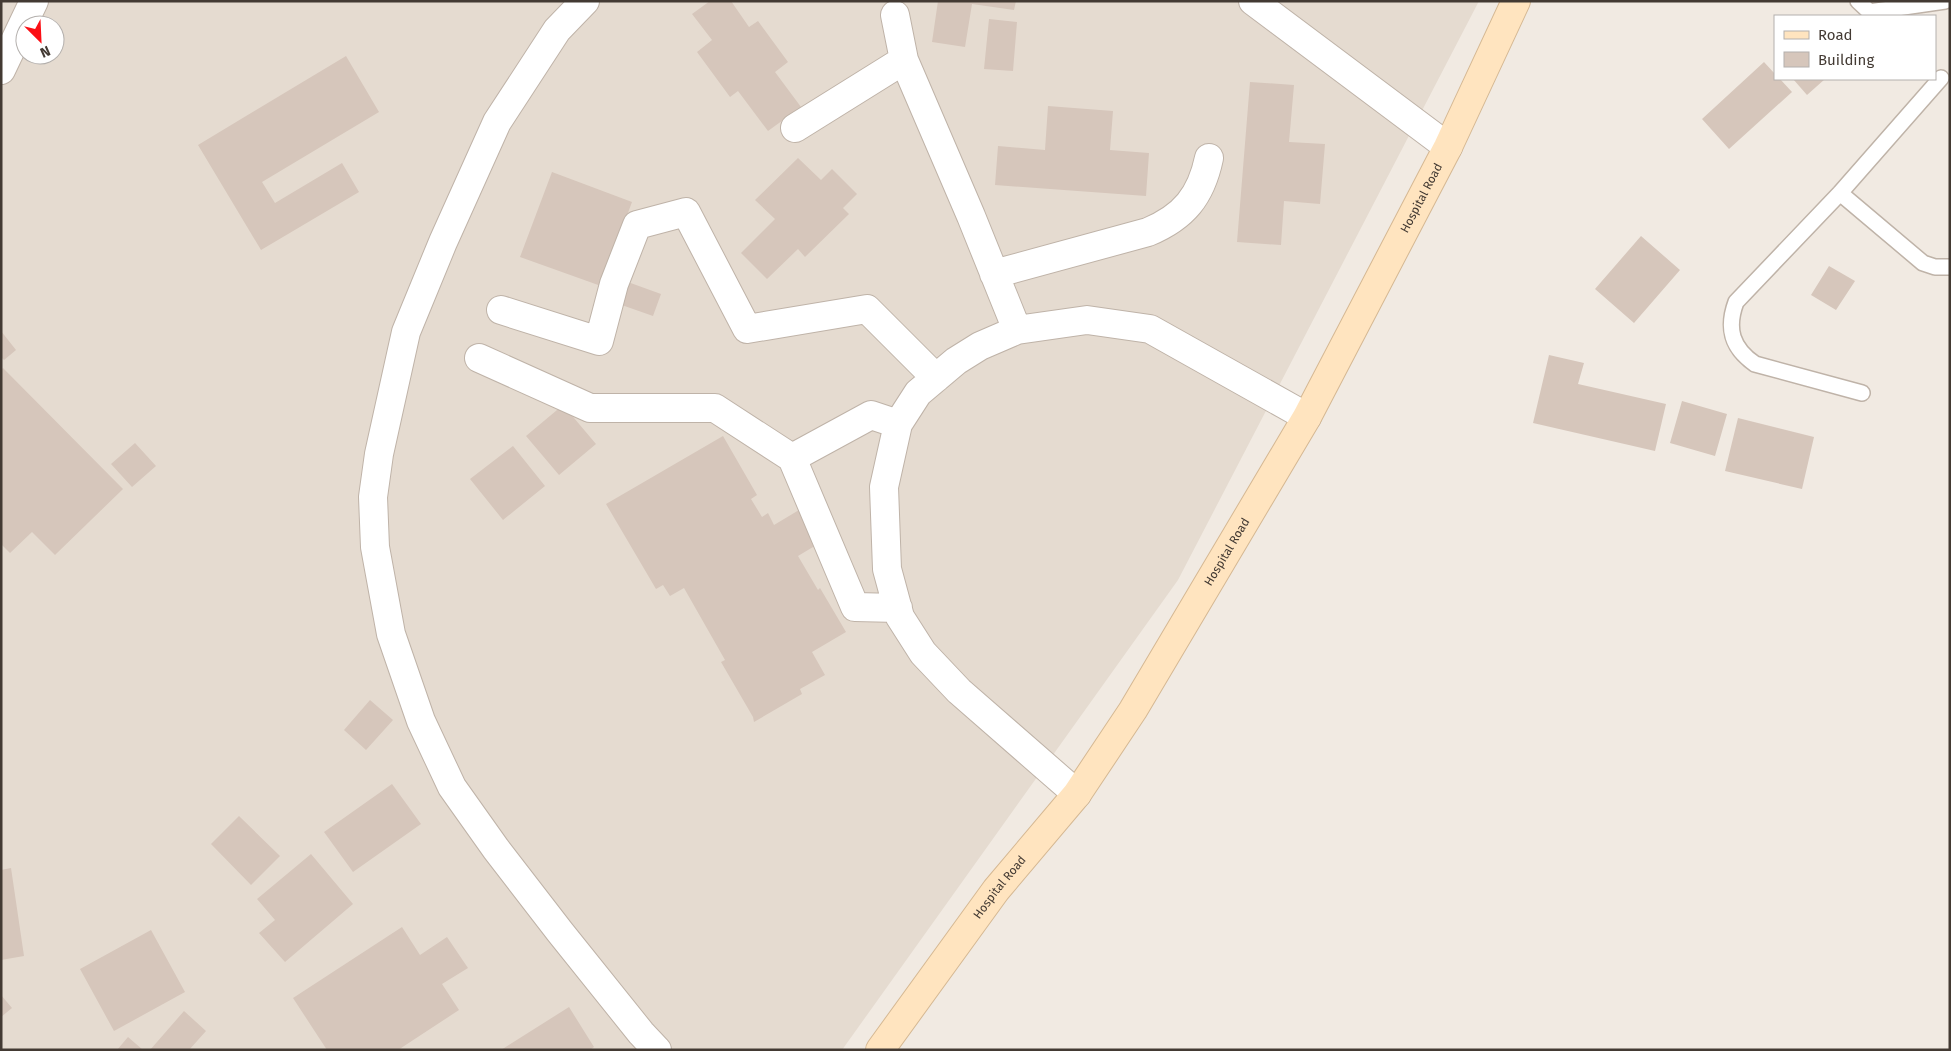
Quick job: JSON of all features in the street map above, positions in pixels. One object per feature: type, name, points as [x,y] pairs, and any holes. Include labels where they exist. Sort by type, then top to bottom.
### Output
[{"type":"street","points":[[585,1],[557,30],[497,122],[443,242],[406,332],[379,454],[373,497],[376,547],[391,634],[421,721],[452,787],[496,849],[560,932],[641,1034],[657,1050]]},
{"type":"street","points":[[1253,1],[1448,147]]},
{"type":"street","points":[[1,70],[28,4]]},
{"type":"street","name":"Hospital Road","points":[[880,1050],[996,890],[1077,794],[1133,710],[1307,417],[1448,147],[1517,6]]},
{"type":"street","points":[[895,15],[904,60],[1017,330]]},
{"type":"street","points":[[796,128],[904,60]]},
{"type":"street","points":[[994,274],[1148,232],[1164,225],[1178,216],[1191,203],[1200,189],[1206,174],[1209,158]]},
{"type":"street","points":[[501,310],[599,341],[614,284],[637,225],[686,212],[747,330],[868,309],[936,378]]},
{"type":"street","points":[[1077,794],[959,691],[924,653],[900,617],[887,569],[884,487],[898,424],[918,393],[956,361],[980,346],[1017,330],[1087,320],[1150,329],[1307,417]]},
{"type":"street","points":[[479,358],[590,408],[716,408],[792,458],[855,607],[898,608]]},
{"type":"street","points":[[792,458],[871,415],[898,424]]},
{"type":"lane","points":[[1867,10],[1945,1]]},
{"type":"lane","points":[[1862,393],[1755,364],[1745,357],[1737,347],[1730,324],[1732,313],[1736,302],[1840,193],[1942,78]]},
{"type":"lane","points":[[1840,193],[1923,264],[1935,267],[1950,267]]},
{"type":"shaded area","points":[[1,1],[1479,1],[1178,580],[842,1050],[1,1050]]},
{"type":"building","points":[[710,1],[731,1],[749,27],[758,21],[788,62],[775,72],[801,107],[768,131],[738,91],[730,97],[697,52],[712,40],[692,14]]},
{"type":"building","points":[[938,1],[1016,1],[1014,10],[972,4],[965,47],[932,42]]},
{"type":"building","points":[[989,19],[1017,22],[1013,71],[984,69]]},
{"type":"building","points":[[346,56],[379,112],[262,182],[275,203],[342,163],[359,192],[261,250],[198,145]]},
{"type":"building","points":[[1764,62],[1774,73],[1774,80],[1781,80],[1792,92],[1729,149],[1702,119]]},
{"type":"building","points":[[1794,80],[1824,80],[1807,95]]},
{"type":"building","points":[[1250,82],[1294,85],[1289,142],[1325,144],[1320,204],[1284,201],[1281,245],[1237,242]]},
{"type":"building","points":[[1048,106],[1113,111],[1110,150],[1149,153],[1146,196],[995,185],[998,146],[1045,150]]},
{"type":"building","points":[[798,158],[821,180],[832,169],[857,194],[843,208],[849,214],[805,257],[798,249],[767,279],[741,253],[775,219],[755,200]]},
{"type":"building","points":[[552,172],[632,202],[601,286],[520,257]]},
{"type":"building","points":[[1641,236],[1680,270],[1634,323],[1595,289]]},
{"type":"building","points":[[1829,266],[1855,281],[1836,310],[1811,295]]},
{"type":"building","points":[[625,281],[661,294],[653,316],[616,303]]},
{"type":"building","points":[[1,331],[16,350],[4,360],[1,357]]},
{"type":"building","points":[[1549,355],[1584,363],[1578,384],[1666,404],[1655,451],[1533,423]]},
{"type":"building","points":[[3,368],[123,489],[55,555],[32,532],[10,553],[1,544],[1,370]]},
{"type":"building","points":[[1682,401],[1727,414],[1715,456],[1670,443]]},
{"type":"building","points":[[563,405],[596,444],[559,475],[526,436]]},
{"type":"building","points":[[1738,418],[1814,437],[1802,489],[1725,471]]},
{"type":"building","points":[[723,436],[757,495],[751,499],[762,517],[768,513],[774,525],[799,510],[818,544],[798,556],[818,590],[820,588],[846,632],[812,652],[825,675],[800,689],[802,694],[754,722],[753,717],[721,662],[725,660],[684,588],[670,596],[663,585],[656,589],[606,504]]},
{"type":"building","points":[[135,443],[156,466],[132,487],[111,464]]},
{"type":"building","points":[[513,446],[545,486],[503,520],[470,479]]},
{"type":"building","points":[[370,700],[393,720],[366,750],[344,730]]},
{"type":"building","points":[[392,784],[421,824],[353,872],[324,832]]},
{"type":"building","points":[[239,816],[280,856],[251,885],[211,844]]},
{"type":"building","points":[[311,854],[353,904],[285,962],[259,933],[275,920],[257,899]]},
{"type":"building","points":[[11,868],[24,956],[1,960],[1,870]]},
{"type":"building","points":[[402,927],[420,955],[447,937],[468,968],[442,984],[459,1010],[398,1050],[327,1050],[293,998]]},
{"type":"building","points":[[151,930],[185,992],[114,1031],[80,969]]},
{"type":"building","points":[[1,995],[12,1008],[1,1017]]},
{"type":"building","points":[[569,1007],[594,1047],[590,1050],[501,1050]]},
{"type":"building","points":[[184,1011],[206,1031],[189,1050],[150,1050]]},
{"type":"building","points":[[128,1037],[143,1050],[117,1050]]}]
